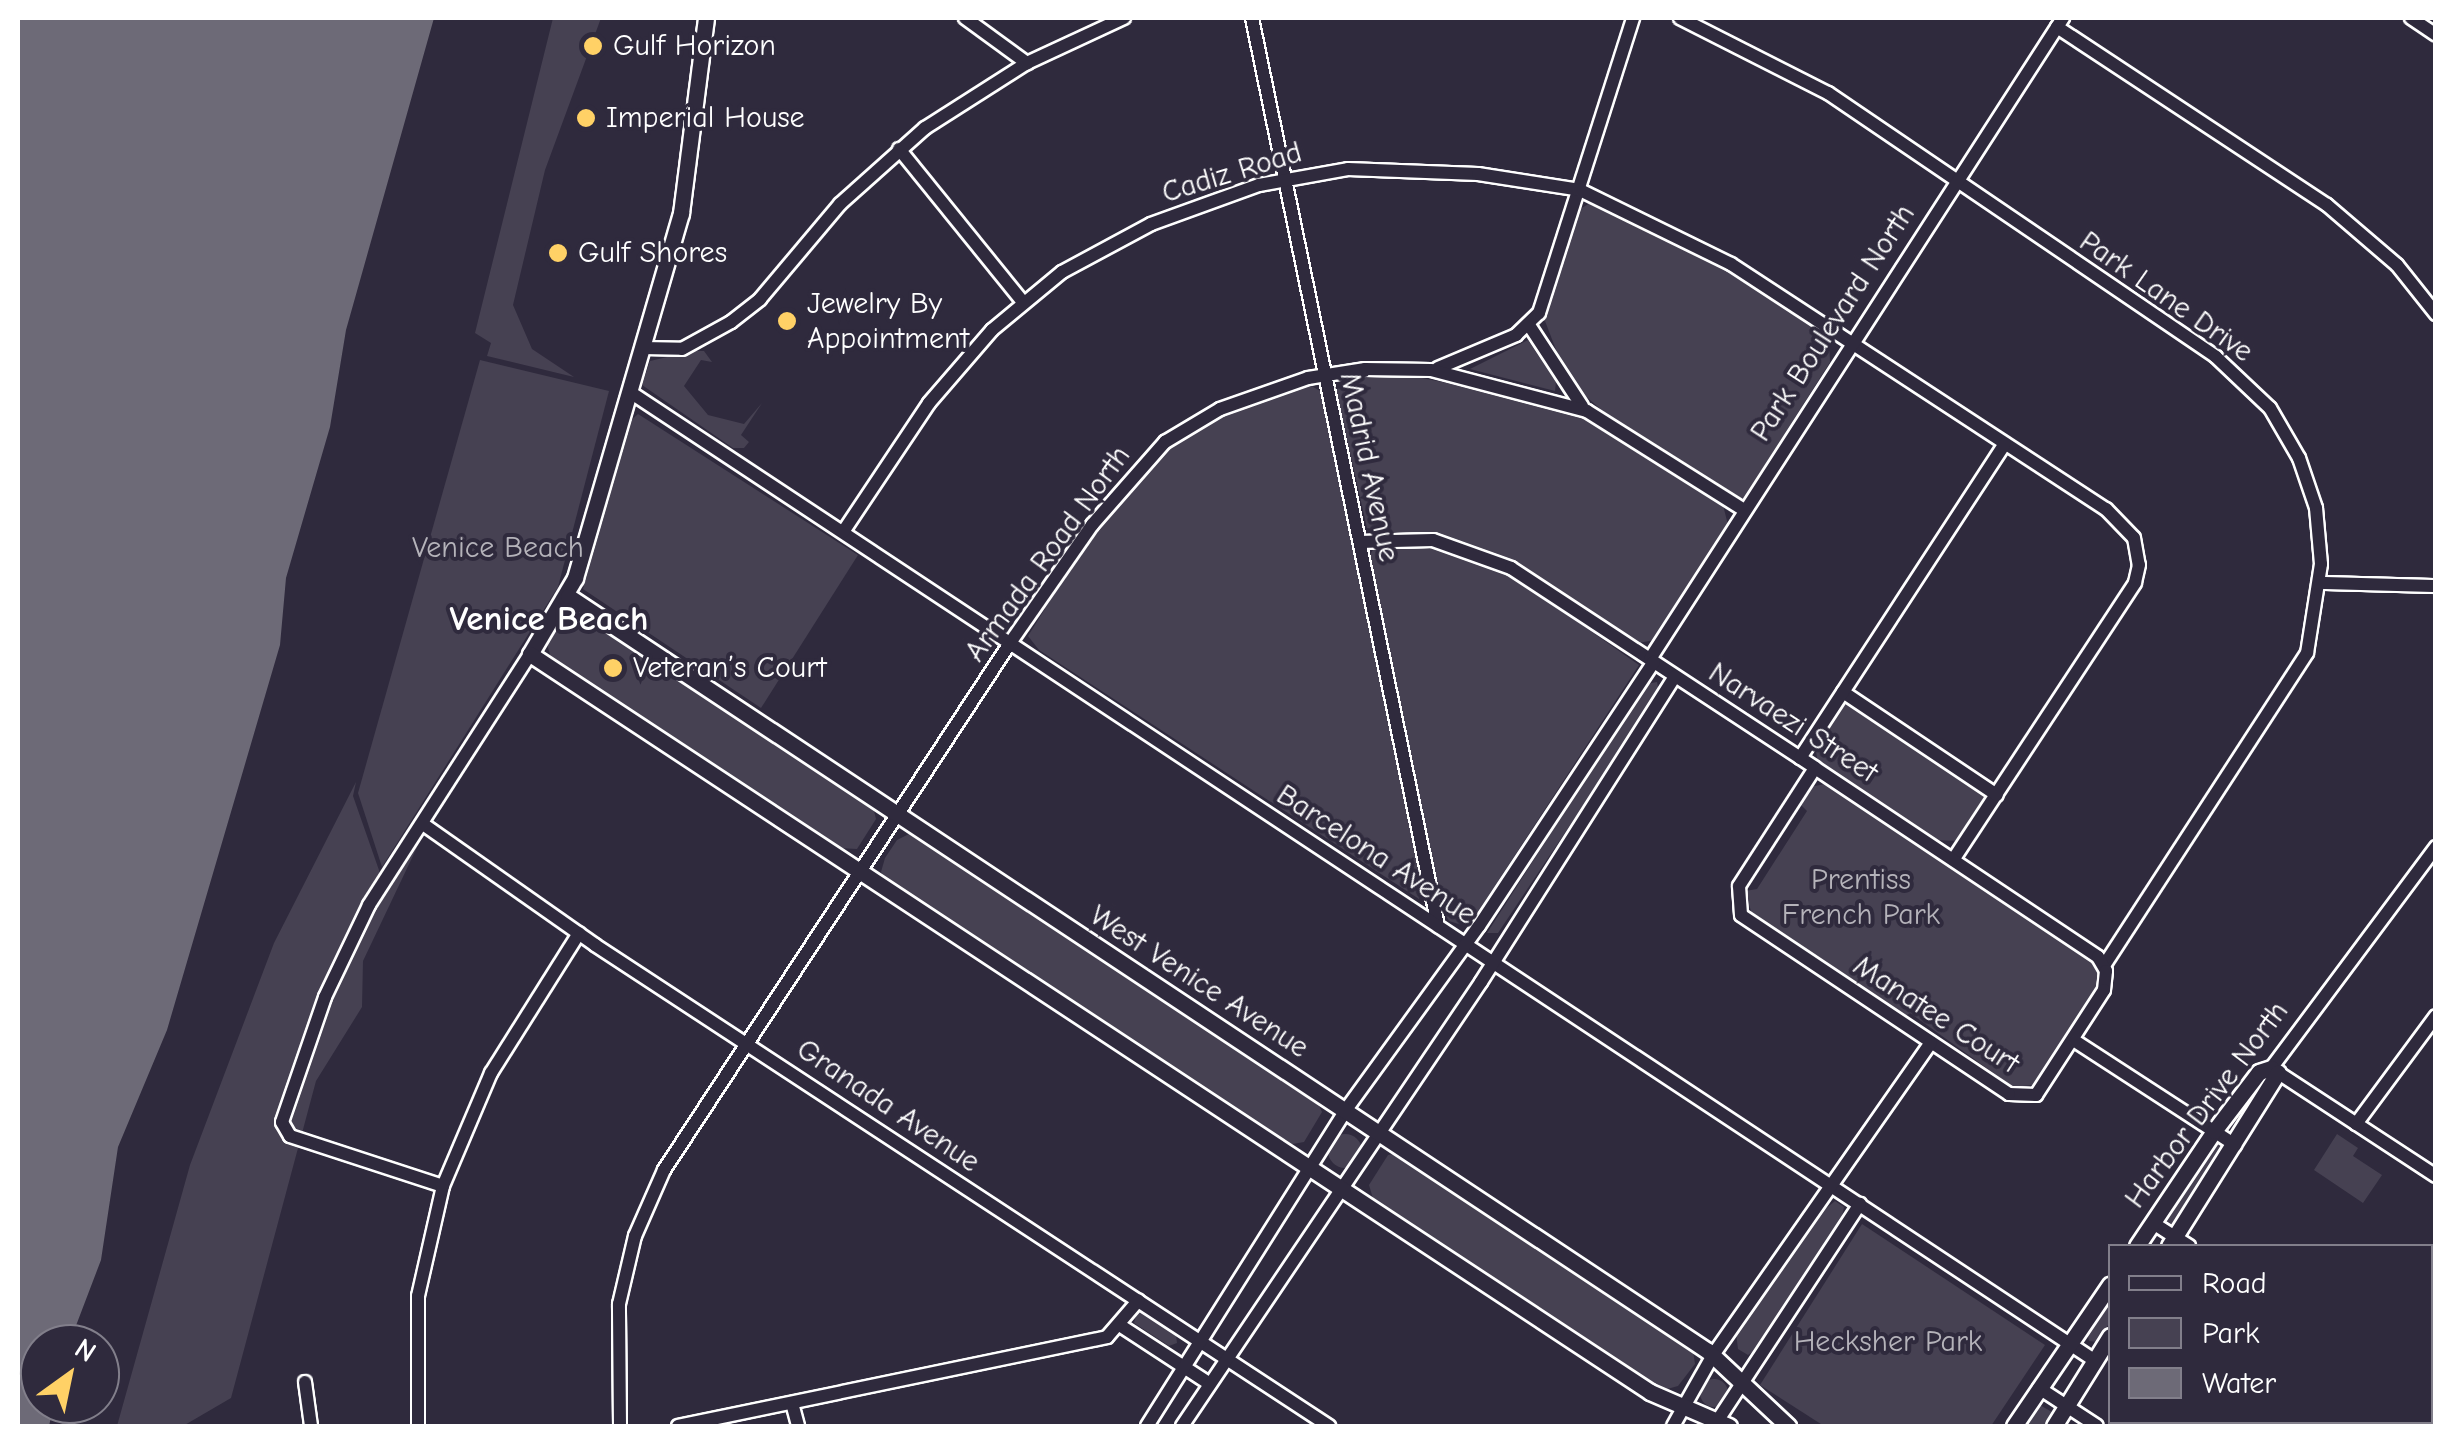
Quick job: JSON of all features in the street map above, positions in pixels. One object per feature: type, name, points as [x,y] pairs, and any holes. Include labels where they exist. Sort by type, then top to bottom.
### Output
[{"type":"street","points":[[443,1186],[290,1136],[282,1122],[324,997],[397,855],[423,824],[568,596],[643,348],[690,175],[706,18]]},
{"type":"street","points":[[965,18],[1027,63]]},
{"type":"street","points":[[643,348],[689,346],[750,309],[840,204],[899,149],[1027,63],[1124,18]]},
{"type":"street","name":"Madrid Avenue","points":[[1252,18],[1438,926]]},
{"type":"street","points":[[1431,370],[1529,325],[1544,304],[1634,18]]},
{"type":"street","name":"Park Lane Drive","points":[[1680,18],[1810,81],[1934,162],[1953,183],[2216,358],[2260,397],[2309,484],[2322,583],[2311,641],[2290,687],[2104,964]]},
{"type":"street","points":[[2411,18],[2436,35]]},
{"type":"street","points":[[2060,22],[2327,205],[2397,265],[2436,314]]},
{"type":"street","name":"Park Boulevard North","points":[[1147,1426],[1345,1111],[1464,944],[1652,660],[1850,340],[2060,22]]},
{"type":"street","points":[[899,149],[1022,301]]},
{"type":"street","name":"Cadiz Road","points":[[843,532],[930,403],[1022,301],[1138,230],[1285,178],[1378,169],[1517,178],[1580,190],[1701,246],[2115,516],[2134,538],[2140,565],[2131,589],[1997,795]]},
{"type":"street","points":[[1529,325],[1568,392],[1587,411]]},
{"type":"street","name":"Armada Road North","points":[[620,1426],[616,1327],[636,1236],[664,1170],[1010,643],[1102,512],[1165,442],[1220,409],[1324,374],[1431,370],[1587,411],[1744,510]]},
{"type":"street","name":"Barcelona Avenue","points":[[630,392],[2094,1360]]},
{"type":"street","points":[[1800,758],[2005,444]]},
{"type":"street","name":"Narvaezi Street","points":[[1360,542],[1424,539],[1484,556],[1652,660],[2104,964]]},
{"type":"street","points":[[2322,583],[2436,586]]},
{"type":"street","name":"West Venice Avenue","points":[[568,596],[1713,1355],[1788,1426]]},
{"type":"street","points":[[530,654],[1679,1408],[1720,1425],[1860,1204]]},
{"type":"street","points":[[1182,1426],[1359,1168],[1676,676]]},
{"type":"street","points":[[1842,692],[1997,795],[1953,860]]},
{"type":"street","name":"Manatee Court","points":[[1816,768],[1738,886],[1738,910],[1931,1042],[2021,1097],[2040,1092],[2074,1041]]},
{"type":"street","name":"Granada Avenue","points":[[423,824],[579,934],[1329,1426]]},
{"type":"street","name":"Harbor Drive North","points":[[2178,1243],[2274,1070],[2322,998],[2436,846]]},
{"type":"street","points":[[418,1426],[418,1296],[443,1186],[491,1073],[579,934]]},
{"type":"street","points":[[2104,964],[2104,990],[2074,1041],[2236,1144]]},
{"type":"street","points":[[2356,1124],[2436,1016]]},
{"type":"street","points":[[1673,1426],[1679,1408],[1713,1355],[1931,1042]]},
{"type":"street","points":[[2274,1070],[2436,1176]]},
{"type":"street","name":"Harbor Drive North","points":[[2138,1244],[2259,1072],[2274,1070]]},
{"type":"street","points":[[2153,1223],[2178,1243]]},
{"type":"street","points":[[2014,1426],[2108,1288]]},
{"type":"street","points":[[678,1426],[1107,1337],[1121,1326],[1138,1301]]},
{"type":"street","points":[[1121,1326],[1210,1384]]},
{"type":"street","points":[[2054,1426],[2108,1339]]},
{"type":"street","points":[[305,1382],[312,1426]]},
{"type":"street","points":[[2039,1388],[2097,1426]]},
{"type":"street","points":[[792,1403],[798,1426]]},
{"type":"green space","points":[[553,18],[601,18],[545,170],[513,305],[532,349],[574,377],[487,356],[491,343],[475,333]]},
{"type":"green space","points":[[1592,202],[1659,230],[1829,335],[1830,362],[1744,498],[1733,497],[1612,419],[1568,381],[1545,321],[1580,209]]},
{"type":"green space","points":[[1528,340],[1556,382],[1555,391],[1470,369]]},
{"type":"green space","points":[[704,351],[712,362],[701,360],[684,386],[708,415],[744,424],[762,403],[741,435],[749,442],[744,448],[733,448],[642,385],[650,361]]},
{"type":"green space","name":"Venice Beach","points":[[480,360],[609,391],[558,587],[382,867],[358,793]]},
{"type":"green space","points":[[1402,374],[1552,404],[1593,420],[1723,505],[1728,525],[1655,640],[1638,643],[1512,562],[1475,546],[1367,528],[1336,391],[1348,375]]},
{"type":"green space","points":[[1308,384],[1322,392],[1423,888],[1419,899],[1039,650],[1028,636],[1091,535],[1174,441],[1244,404]]},
{"type":"green space","points":[[638,414],[858,555],[761,708],[583,589],[628,423]]},
{"type":"green space","points":[[1431,546],[1505,571],[1639,665],[1468,927],[1449,921],[1440,905],[1370,555],[1374,548]]},
{"type":"green space","points":[[578,612],[873,807],[876,819],[857,849],[839,848],[551,658],[547,644],[566,615]]},
{"type":"green space","points":[[1657,682],[1659,692],[1498,933],[1487,933],[1646,684]]},
{"type":"green space","points":[[1843,701],[1982,791],[1985,803],[1957,841],[1935,840],[1818,763],[1815,746]]},
{"type":"green space","points":[[356,782],[353,796],[380,873],[440,818],[420,841],[363,961],[362,1007],[316,1081],[231,1398],[183,1426],[117,1426],[190,1165],[274,943]]},
{"type":"green space","name":"Prentiss French Park","points":[[1825,784],[2095,962],[2100,986],[2032,1085],[2013,1087],[1910,1013],[1904,1017],[1753,918],[1745,891],[1757,889],[1807,811],[1799,803],[1810,787]]},
{"type":"green space","points":[[911,833],[1317,1101],[1322,1112],[1304,1142],[1287,1145],[887,882],[881,872],[885,858],[897,840]]},
{"type":"green space","points":[[1345,1134],[1357,1139],[1362,1151],[1357,1163],[1345,1168],[1333,1163],[1328,1151],[1333,1139]]},
{"type":"green space","points":[[2337,1134],[2358,1148],[2353,1156],[2382,1175],[2363,1203],[2314,1170]]},
{"type":"green space","points":[[2218,1139],[2226,1144],[2175,1225],[2167,1225],[2164,1218]]},
{"type":"green space","points":[[1397,1153],[1693,1351],[1695,1364],[1678,1386],[1660,1391],[1374,1202],[1369,1185],[1388,1155]]},
{"type":"green space","points":[[1835,1201],[1844,1207],[1841,1221],[1757,1349],[1748,1355],[1738,1349],[1736,1333],[1812,1220]]},
{"type":"green space","name":"Hecksher Park","points":[[1862,1224],[2045,1345],[1991,1426],[1824,1426],[1760,1385]]},
{"type":"green space","points":[[2108,1300],[2108,1325],[2097,1342],[2089,1341],[2087,1332]]},
{"type":"green space","points":[[1137,1311],[1176,1335],[1177,1343],[1169,1346],[1134,1323]]},
{"type":"green space","points":[[1714,1379],[1724,1383],[1728,1393],[1724,1403],[1714,1407],[1704,1403],[1700,1393],[1704,1383]]},
{"type":"green space","points":[[2038,1404],[2052,1412],[2044,1426],[2022,1426]]},
{"type":"water","points":[[18,18],[434,18],[346,330],[330,427],[286,578],[280,645],[167,1030],[118,1147],[101,1260],[77,1324],[20,1324],[20,1424],[49,1424],[18,1426]]},
{"type":"place","name":"Gulf Horizon","points":[[593,46]]},
{"type":"place","name":"Imperial House","points":[[586,118]]},
{"type":"place","name":"Gulf Shores","points":[[558,253]]},
{"type":"place","name":"Jewelry By Appointment","points":[[787,321]]},
{"type":"place","name":"Veteran’s Court","points":[[613,668]]},
{"type":"district","name":"Venice Beach","points":[[549,619]]}]
